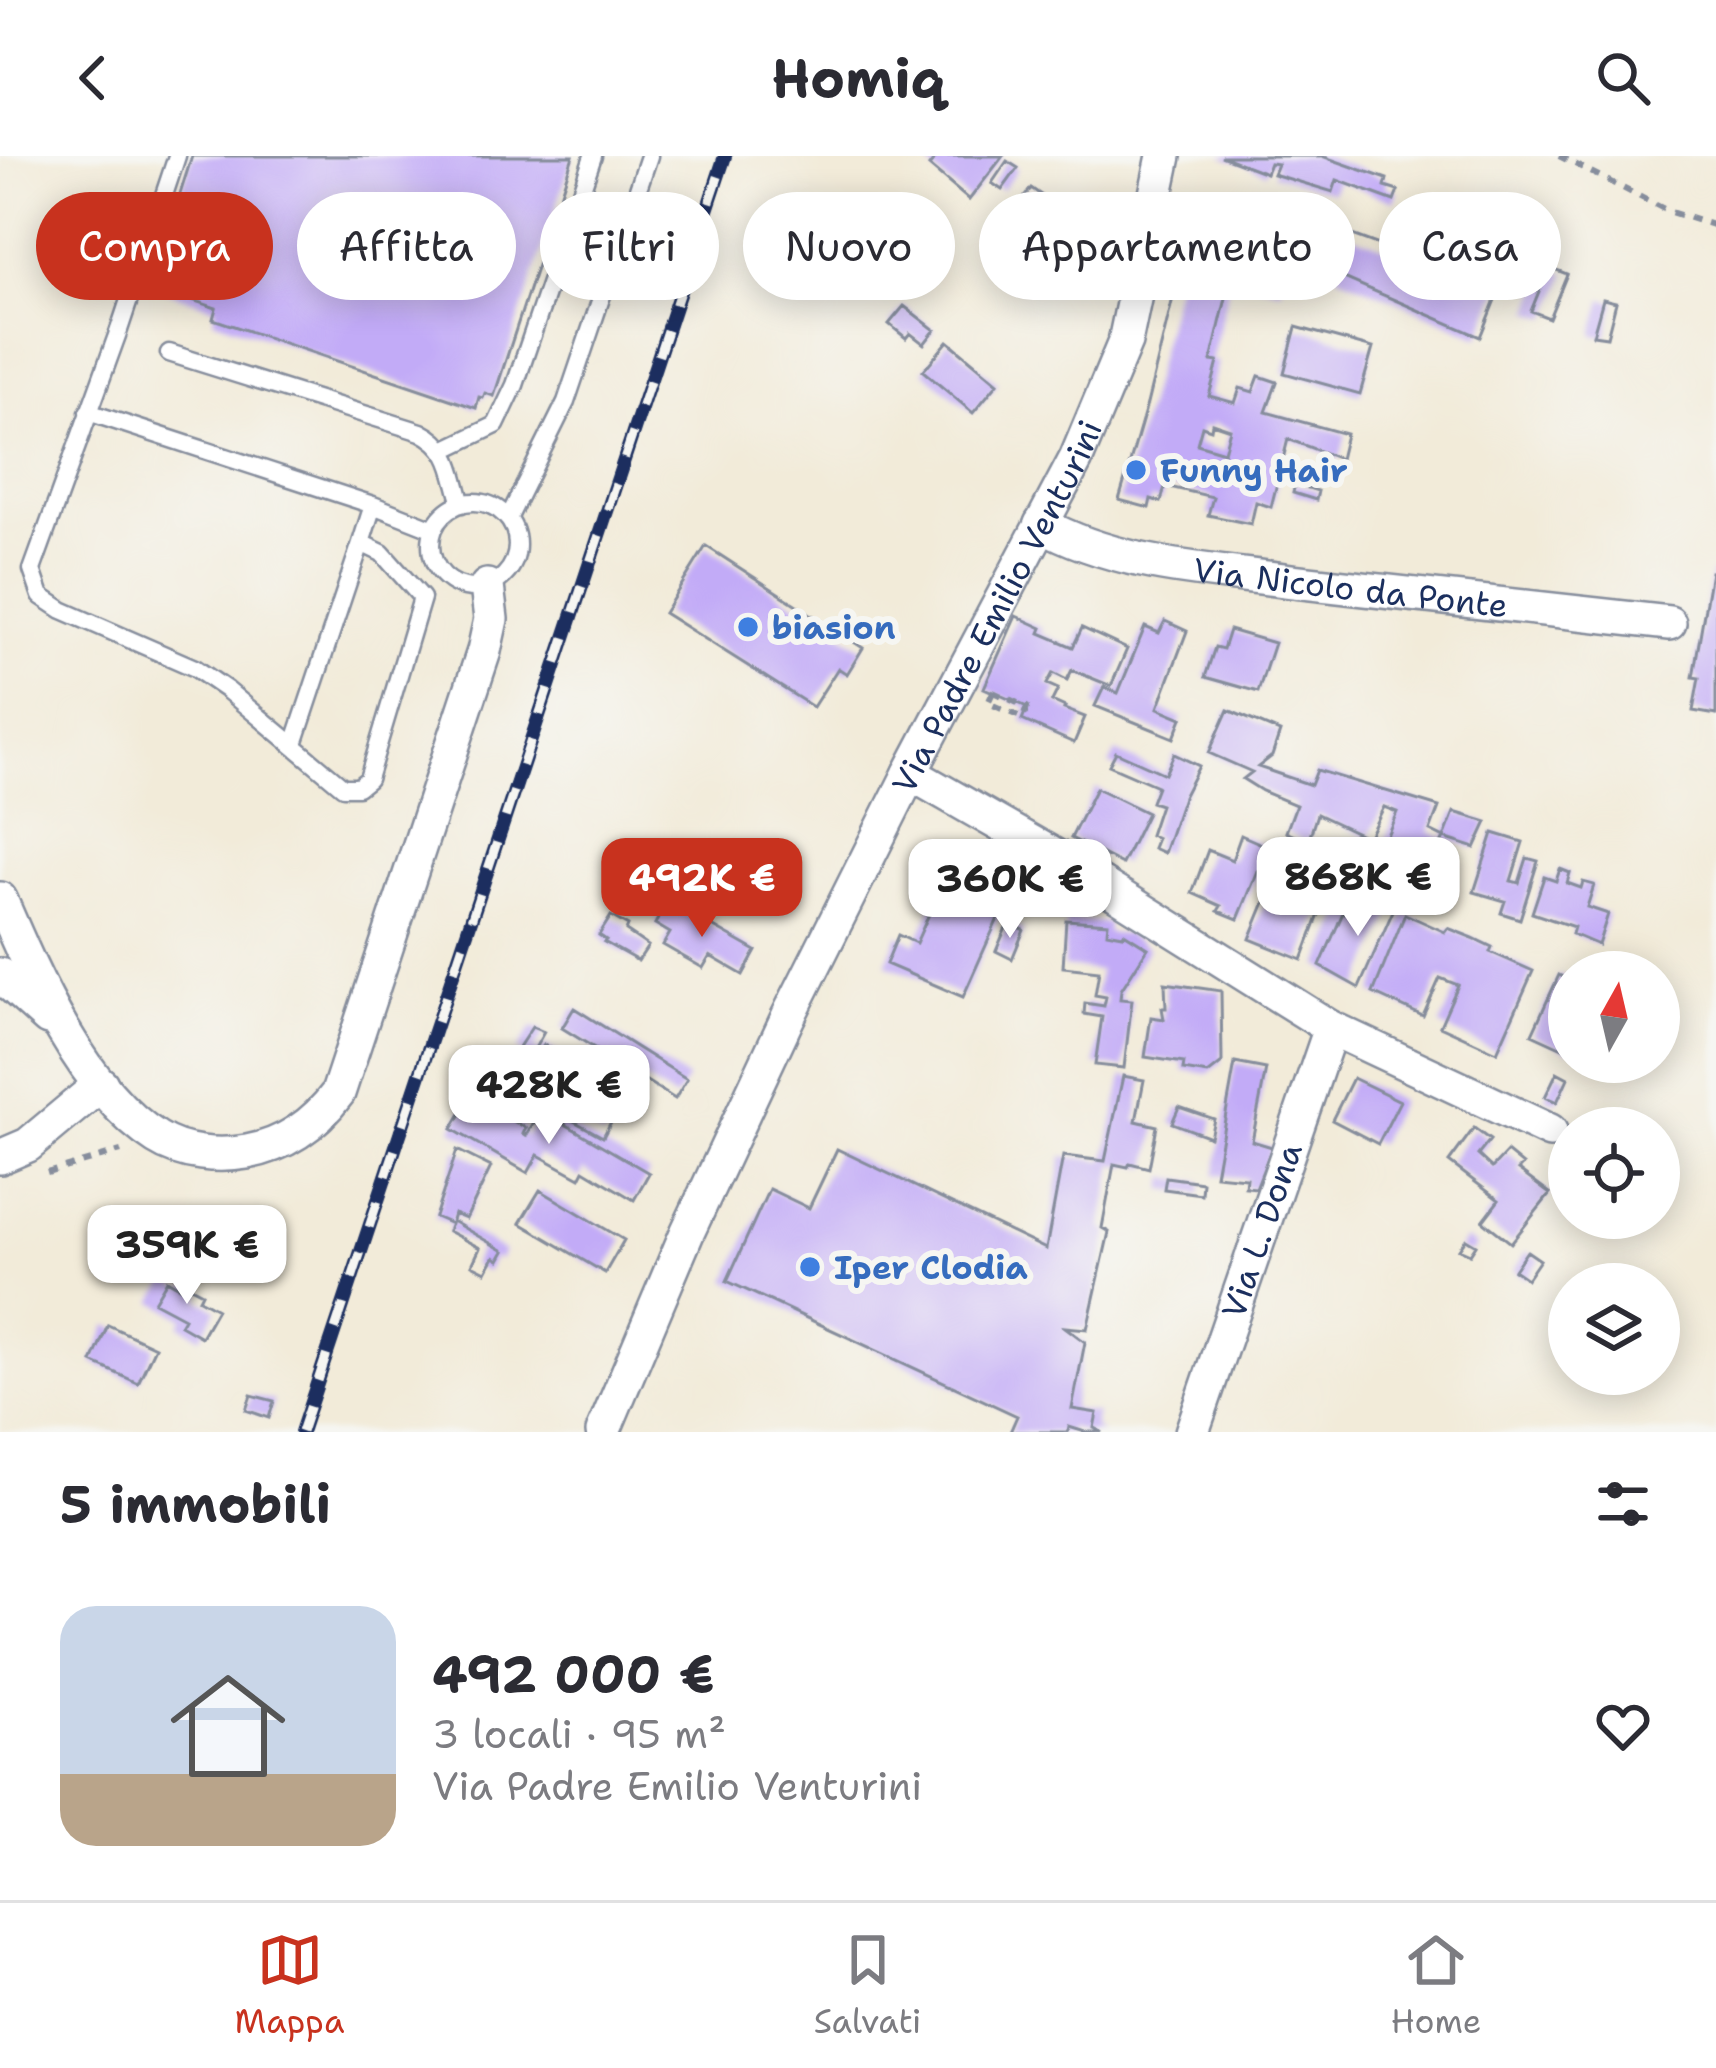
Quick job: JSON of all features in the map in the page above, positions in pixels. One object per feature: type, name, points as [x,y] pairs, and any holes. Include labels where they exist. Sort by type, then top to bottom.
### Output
[{"type":"street","name":"Via Padre Emilio Venturini","points":[[603,1432],[687,1233],[788,1017],[1076,459],[1125,342],[1164,156]]},
{"type":"street","name":"Via Nicolo da Ponte","points":[[1041,524],[1069,540],[1141,560],[1669,623]]},
{"type":"street","points":[[0,899],[64,1032],[101,1084],[130,1117],[158,1139],[226,1156],[261,1149],[320,1117],[338,1093],[484,652],[491,620],[487,586]]},
{"type":"street","points":[[910,773],[1064,861],[1331,1028],[1548,1130]]},
{"type":"street","points":[[0,976],[64,1032]]},
{"type":"street","name":"Via L. Dona","points":[[1192,1432],[1331,1028]]},
{"type":"street","points":[[0,1157],[28,1145],[101,1084]]},
{"type":"lane","points":[[176,156],[32,570],[40,596],[196,668],[343,787],[358,787],[368,779],[422,598],[382,553],[361,543]]},
{"type":"lane","points":[[446,448],[496,425],[515,385],[593,156]]},
{"type":"lane","points":[[508,519],[566,402],[649,156]]},
{"type":"lane","points":[[169,353],[422,432],[446,448],[462,504]]},
{"type":"lane","points":[[88,412],[434,529]]},
{"type":"lane","points":[[462,504],[490,506],[508,519],[515,535],[514,560],[503,576],[487,586],[464,587],[443,575],[431,550],[434,529],[447,511],[462,504]]},
{"type":"lane","points":[[294,745],[373,505]]},
{"type":"path","points":[[1559,156],[1670,212],[1716,226]]},
{"type":"path","points":[[993,692],[1028,707],[1023,718],[988,703],[993,692]]},
{"type":"path","points":[[45,1174],[158,1139]]},
{"type":"building","points":[[192,156],[573,156],[561,192],[540,192],[540,256],[494,396],[479,397],[476,408],[213,319],[216,308],[192,300],[273,300],[273,192],[181,192]]},
{"type":"building","points":[[937,156],[1003,156],[969,200],[929,166]]},
{"type":"building","points":[[1221,156],[1322,156],[1387,179],[1385,187],[1398,191],[1379,195],[1337,180],[1333,192],[1273,174],[1277,164],[1270,163],[1266,173]]},
{"type":"building","points":[[1007,161],[1018,168],[1002,190],[992,183]]},
{"type":"building","points":[[1355,236],[1379,245],[1379,293],[1355,283]]},
{"type":"building","points":[[1603,299],[1616,302],[1607,337],[1593,335]]},
{"type":"building","points":[[1172,300],[1226,300],[1211,361],[1218,362],[1209,396],[1235,403],[1240,388],[1253,392],[1259,376],[1277,382],[1266,412],[1346,434],[1340,459],[1288,439],[1271,507],[1256,502],[1251,524],[1208,515],[1213,497],[1165,486],[1161,502],[1151,499],[1149,508],[1119,500]],"holes":[[[1212,423],[1230,429],[1224,452],[1197,444],[1202,426],[1211,429]]]},
{"type":"building","points":[[1395,300],[1495,300],[1480,337]]},
{"type":"building","points":[[1536,300],[1556,300],[1549,318],[1531,311]]},
{"type":"building","points":[[904,306],[935,330],[924,344],[910,333],[906,338],[889,324]]},
{"type":"building","points":[[1296,327],[1373,348],[1360,394],[1284,373]]},
{"type":"building","points":[[948,341],[998,383],[973,413],[923,371]]},
{"type":"building","points":[[1295,484],[1318,491],[1316,500],[1293,493]]},
{"type":"building","points":[[706,546],[863,648],[847,674],[838,668],[813,707],[664,613]]},
{"type":"building","points":[[1711,572],[1716,573],[1716,715],[1693,711],[1699,678],[1693,677]]},
{"type":"building","points":[[1016,616],[1073,647],[1082,628],[1127,649],[1111,686],[1072,670],[1067,680],[1053,673],[1047,684],[1058,689],[1052,701],[1085,717],[1074,743],[1022,720],[1027,707],[984,688]]},
{"type":"building","points":[[1165,621],[1187,631],[1158,708],[1182,718],[1174,738],[1095,706],[1104,687],[1118,693],[1145,627],[1159,633]]},
{"type":"building","points":[[1229,630],[1274,643],[1258,692],[1205,677],[1215,647],[1223,649]]},
{"type":"building","points":[[1228,710],[1280,732],[1272,756],[1258,767],[1311,785],[1317,770],[1439,807],[1430,831],[1444,838],[1427,875],[1380,852],[1397,812],[1384,807],[1368,838],[1317,814],[1308,842],[1286,832],[1296,805],[1243,779],[1252,772],[1209,753]]},
{"type":"building","points":[[1116,752],[1165,774],[1174,754],[1199,766],[1164,853],[1153,848],[1157,838],[1150,835],[1160,805],[1151,802],[1157,786],[1109,765]]},
{"type":"building","points":[[1096,788],[1147,813],[1122,864],[1071,838]]},
{"type":"building","points":[[1454,812],[1487,822],[1475,848],[1444,838]]},
{"type":"building","points":[[1493,833],[1523,842],[1511,881],[1519,883],[1527,858],[1538,861],[1520,919],[1501,913],[1505,901],[1474,892]]},
{"type":"building","points":[[1241,835],[1302,862],[1297,874],[1329,888],[1302,960],[1250,939],[1279,876],[1258,871],[1238,919],[1192,893],[1208,850],[1232,860]]},
{"type":"building","points":[[1354,841],[1372,849],[1363,866],[1346,859]]},
{"type":"building","points":[[953,861],[1012,887],[963,997],[886,964],[898,935],[916,943]]},
{"type":"building","points":[[1560,869],[1570,873],[1567,883],[1581,888],[1583,882],[1594,885],[1587,907],[1608,914],[1598,945],[1572,934],[1574,927],[1532,913],[1544,877],[1556,881]]},
{"type":"building","points":[[1367,891],[1396,904],[1359,988],[1320,966],[1345,908],[1357,913]]},
{"type":"building","points":[[668,901],[756,951],[743,975],[710,956],[703,968],[663,945],[670,933],[655,924]]},
{"type":"building","points":[[1405,914],[1445,932],[1448,928],[1473,938],[1492,947],[1490,952],[1533,971],[1497,1052],[1440,1026],[1458,985],[1440,978],[1423,1016],[1373,993]]},
{"type":"building","points":[[611,916],[648,946],[638,961],[599,935]]},
{"type":"building","points":[[1066,920],[1108,923],[1107,932],[1124,933],[1148,948],[1121,990],[1120,999],[1132,1000],[1124,1068],[1095,1065],[1102,1017],[1084,1014],[1085,1003],[1104,1006],[1106,997],[1095,995],[1099,971],[1063,967]]},
{"type":"building","points":[[1008,923],[1024,930],[1012,959],[996,951]]},
{"type":"building","points":[[1165,983],[1221,991],[1222,1063],[1208,1074],[1183,1070],[1184,1063],[1145,1057],[1151,1017],[1164,1019]]},
{"type":"building","points":[[1548,999],[1548,1041],[1532,1034]]},
{"type":"building","points":[[574,1008],[687,1079],[675,1099],[632,1072],[621,1087],[586,1068],[596,1049],[562,1028]]},
{"type":"building","points":[[532,1027],[544,1032],[534,1050],[544,1045],[564,1056],[555,1074],[526,1062],[530,1057],[517,1050]]},
{"type":"building","points":[[1235,1063],[1266,1069],[1252,1141],[1272,1147],[1256,1188],[1245,1187],[1246,1178],[1215,1175]]},
{"type":"building","points":[[1123,1076],[1144,1080],[1136,1121],[1157,1126],[1149,1168],[1114,1164],[1102,1228],[1109,1232],[1087,1329],[1065,1327],[1085,1342],[1072,1409],[1097,1413],[1094,1428],[1102,1432],[1069,1427],[1068,1432],[1010,1432],[1017,1416],[727,1281],[769,1189],[809,1208],[837,1149],[1046,1249],[1063,1156],[1105,1161]]},
{"type":"building","points":[[1353,1078],[1400,1101],[1378,1144],[1332,1120]]},
{"type":"building","points":[[1552,1083],[1566,1083],[1557,1102],[1545,1097]]},
{"type":"building","points":[[580,1100],[613,1118],[603,1137],[570,1119]]},
{"type":"building","points":[[468,1102],[526,1128],[526,1136],[541,1110],[649,1173],[634,1200],[584,1170],[580,1178],[538,1155],[528,1173],[452,1129]]},
{"type":"building","points":[[1179,1107],[1214,1119],[1210,1137],[1172,1123]]},
{"type":"building","points":[[1474,1128],[1490,1140],[1478,1155],[1492,1168],[1507,1152],[1523,1165],[1518,1170],[1548,1197],[1511,1243],[1483,1221],[1499,1200],[1449,1162]]},
{"type":"building","points":[[457,1150],[491,1167],[466,1219],[454,1214],[451,1224],[435,1217]]},
{"type":"building","points":[[1166,1177],[1202,1182],[1201,1194],[1164,1189]]},
{"type":"building","points":[[540,1190],[624,1240],[605,1273],[520,1223]]},
{"type":"building","points":[[452,1221],[504,1251],[499,1260],[494,1257],[486,1272],[472,1265],[480,1248],[448,1231]]},
{"type":"building","points":[[1466,1239],[1476,1245],[1470,1254],[1459,1249]]},
{"type":"building","points":[[1527,1251],[1540,1260],[1527,1279],[1514,1270]]},
{"type":"building","points":[[167,1280],[202,1293],[199,1299],[217,1309],[201,1337],[180,1325],[184,1318],[154,1302]]},
{"type":"building","points":[[108,1325],[155,1347],[138,1383],[92,1362]]},
{"type":"building","points":[[251,1395],[274,1401],[269,1418],[246,1410]]},
{"type":"railway","points":[[301,1432],[725,156]]},
{"type":"place","name":"Funny Hair","points":[[1136,470]]},
{"type":"place","name":"biasion","points":[[748,627]]},
{"type":"place","name":"Iper Clodia","points":[[810,1267]]}]
